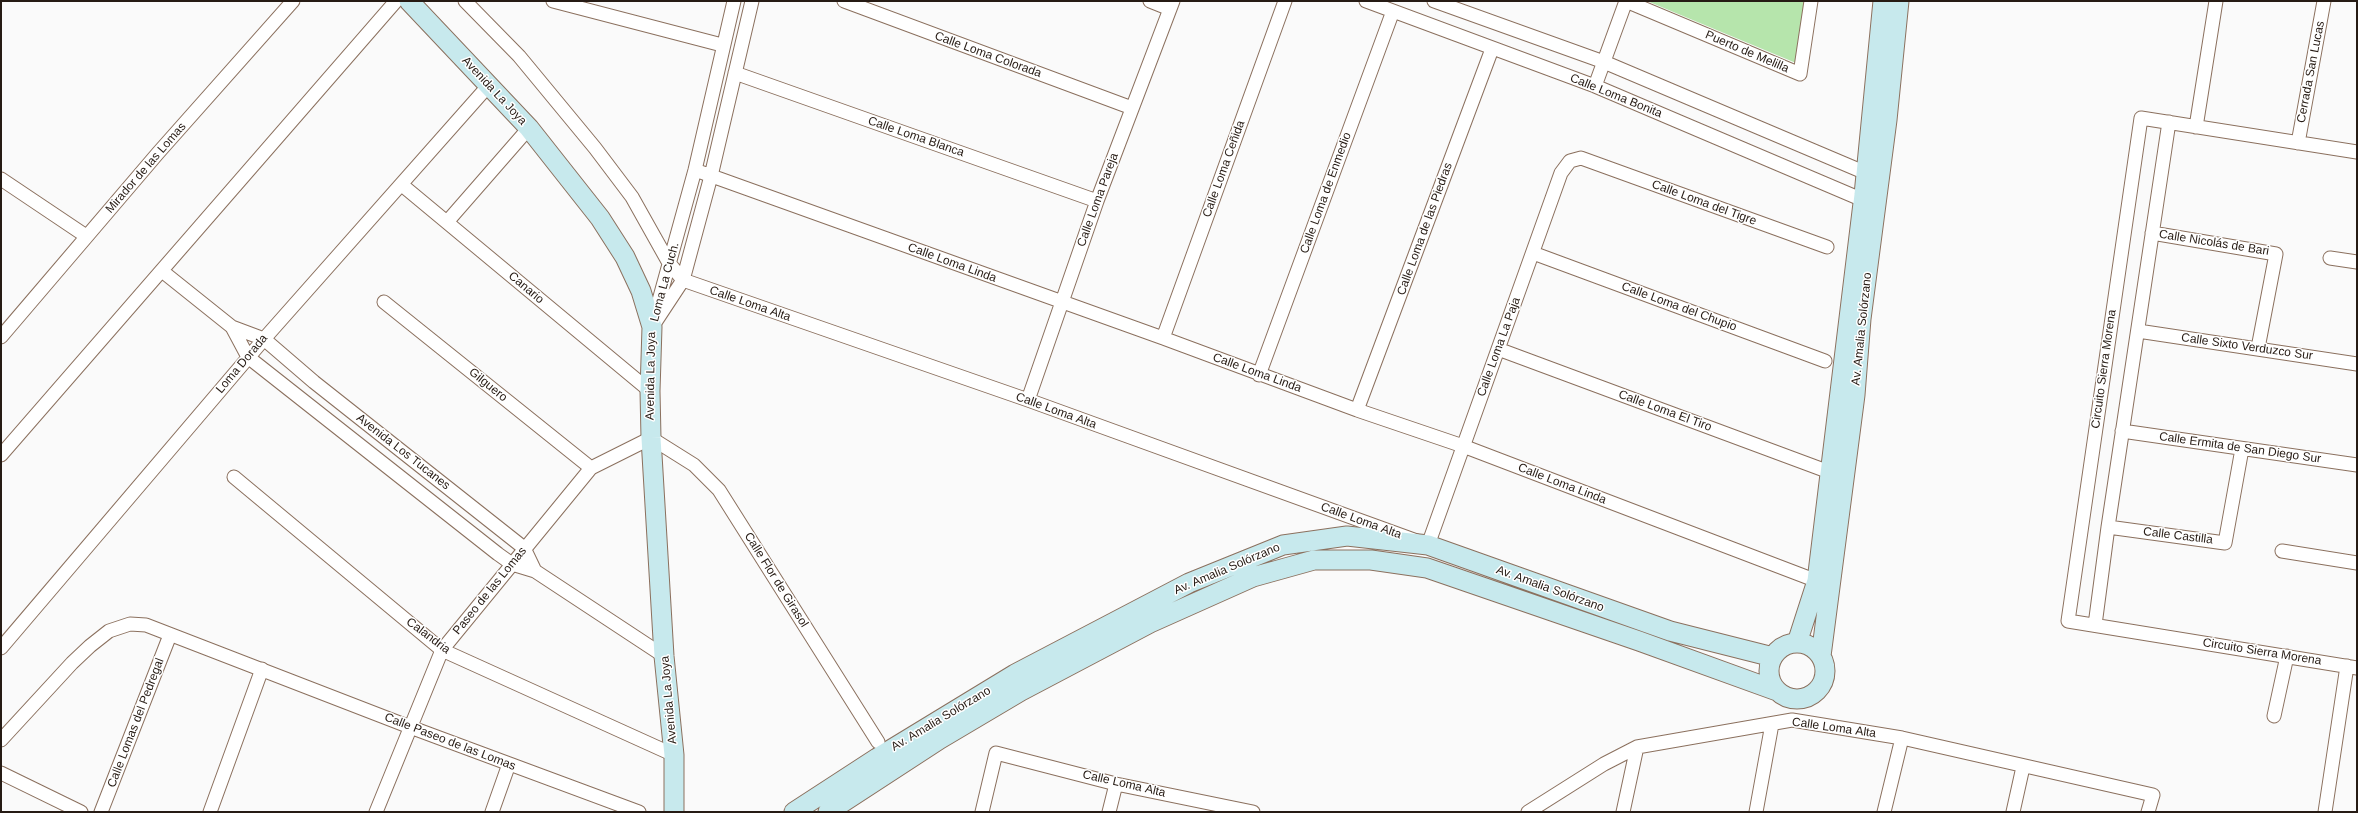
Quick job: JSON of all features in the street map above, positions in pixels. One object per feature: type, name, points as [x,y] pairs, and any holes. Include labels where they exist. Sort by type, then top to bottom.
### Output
[{"type":"main road","name":"Avenida La Joya","points":[[409,1],[529,128],[600,218],[625,257],[641,291],[652,327],[650,391],[651,438],[664,656],[674,755],[674,812]]},
{"type":"main road","name":"Av. Amalia Solórzano","points":[[1797,643],[1817,581],[1832,473],[1848,316],[1863,200],[1884,1]]},
{"type":"main road","name":"Av. Amalia Solórzano","points":[[1821,656],[1855,395],[1861,319],[1883,149],[1899,1]]},
{"type":"main road","name":"Av. Amalia Solórzano","points":[[794,812],[877,758],[1015,674],[1188,583],[1283,545],[1348,536],[1428,545],[1670,631],[1773,656]]},
{"type":"main road","name":"Av. Amalia Solórzano","points":[[828,812],[940,739],[1021,691],[1150,623],[1253,577],[1314,560],[1371,560],[1427,568],[1639,641],[1777,691]]},
{"type":"main road","points":[[1797,643],[1815,649],[1821,656],[1825,675],[1818,691],[1810,696],[1797,699],[1784,696],[1777,691],[1769,675],[1769,666],[1773,656],[1779,649],[1797,643]]},
{"type":"street","name":"Mirador de las Lomas","points":[[1,337],[86,236],[293,1]]},
{"type":"street","points":[[1,455],[396,1]]},
{"type":"street","points":[[465,1],[519,56],[595,148],[632,197],[669,263],[683,280]]},
{"type":"street","points":[[553,1],[722,45]]},
{"type":"street","name":"Loma La Cuch.","points":[[652,327],[695,170],[722,45],[734,1]]},
{"type":"street","name":"Loma La Cuch.","points":[[652,327],[683,280],[711,176],[752,1]]},
{"type":"street","name":"Calle Loma Colorada","points":[[844,1],[1132,108]]},
{"type":"street","points":[[1150,1],[1171,5]]},
{"type":"street","name":"Calle Loma Ceñida","points":[[1163,338],[1285,1]]},
{"type":"street","name":"Calle Loma Bonita","points":[[1366,1],[1595,86],[1863,200]]},
{"type":"street","points":[[1434,1],[1604,62],[1866,173]]},
{"type":"street","points":[[1595,86],[1626,1]]},
{"type":"street","name":"Puerto de Melilla","points":[[1626,1],[1800,74],[1811,1]]},
{"type":"street","points":[[2196,126],[2216,1]]},
{"type":"street","name":"Cerrada San Lucas","points":[[2298,143],[2324,1]]},
{"type":"street","name":"Calle Loma Pareja","points":[[1028,400],[1097,201],[1171,5]]},
{"type":"street","name":"Calle Loma de Enmedio","points":[[1259,375],[1393,11]]},
{"type":"street","name":"Calle Loma de las Piedras","points":[[1357,410],[1492,49]]},
{"type":"street","name":"Calle Loma Blanca","points":[[735,73],[1097,201]]},
{"type":"street","name":"Loma Dorada","points":[[1,648],[248,357],[489,85]]},
{"type":"street","name":"Circuito Sierra Morena","points":[[2352,667],[2068,621],[2141,118],[2357,152]]},
{"type":"street","points":[[2095,625],[2122,431],[2169,122]]},
{"type":"street","points":[[447,222],[529,128]]},
{"type":"street","name":"Calle Loma del Tigre","points":[[1581,158],[1827,247]]},
{"type":"street","name":"Calle Loma La Paja","points":[[1428,545],[1534,253],[1561,173],[1570,161],[1581,158]]},
{"type":"street","name":"Calle Loma Linda","points":[[695,170],[1163,338],[1259,375],[1463,446],[1817,581]]},
{"type":"street","points":[[1,179],[86,236]]},
{"type":"street","name":"Canario","points":[[402,185],[650,391]]},
{"type":"street","name":"Calle Nicolás de Bari","points":[[2152,233],[2276,254],[2258,348]]},
{"type":"street","name":"Calle Loma del Chupio","points":[[1534,253],[1824,361]]},
{"type":"street","points":[[2330,258],[2357,262]]},
{"type":"street","points":[[162,270],[232,327],[264,339]]},
{"type":"street","name":"Calle Loma Alta","points":[[683,280],[1028,400],[1428,545]]},
{"type":"street","name":"Gilguero","points":[[384,302],[592,468]]},
{"type":"street","points":[[232,327],[248,357]]},
{"type":"street","name":"Calle Sixto Verduzco Sur","points":[[2138,331],[2357,364]]},
{"type":"street","name":"Avenida Los Tucanes","points":[[264,339],[314,382],[524,548],[535,571]]},
{"type":"street","name":"Calle Loma El Tiro","points":[[1498,349],[1832,473]]},
{"type":"street","name":"Avenida Los Tucanes","points":[[248,357],[512,564],[535,571],[664,656]]},
{"type":"street","name":"Calle Ermita de San Diego Sur","points":[[2122,431],[2357,465]]},
{"type":"street","name":"Paseo de las Lomas","points":[[376,812],[442,650],[524,548],[592,468],[651,438]]},
{"type":"street","name":"Calle Flor de Girasol","points":[[651,438],[694,465],[719,490],[878,742]]},
{"type":"street","name":"Calle Castilla","points":[[2108,527],[2225,543],[2242,449]]},
{"type":"street","name":"Calandria","points":[[234,478],[442,650],[674,755]]},
{"type":"street","points":[[2282,551],[2357,563]]},
{"type":"street","name":"Calle Paseo de las Lomas","points":[[1,740],[72,663],[90,646],[109,631],[130,624],[146,625],[410,727],[639,812]]},
{"type":"street","name":"Calle Lomas del Pedregal","points":[[101,812],[170,635]]},
{"type":"street","points":[[2274,716],[2287,656]]},
{"type":"street","points":[[2325,812],[2352,667]]},
{"type":"street","points":[[210,812],[262,669]]},
{"type":"street","name":"Calle Loma Alta","points":[[1528,812],[1604,764],[1637,747],[1792,720],[1902,738],[2023,767],[2153,795],[2148,812]]},
{"type":"street","points":[[1756,812],[1772,724]]},
{"type":"street","points":[[1884,812],[1902,738]]},
{"type":"street","points":[[1623,812],[1637,747]]},
{"type":"street","name":"Calle Loma Alta","points":[[982,812],[996,753],[1116,784],[1247,812]]},
{"type":"street","points":[[492,812],[509,764]]},
{"type":"street","points":[[2013,812],[2023,767]]},
{"type":"street","points":[[1,773],[81,812]]},
{"type":"street","points":[[1109,812],[1116,784]]},
{"type":"green space","points":[[1647,1],[1806,1],[1796,63]]}]
